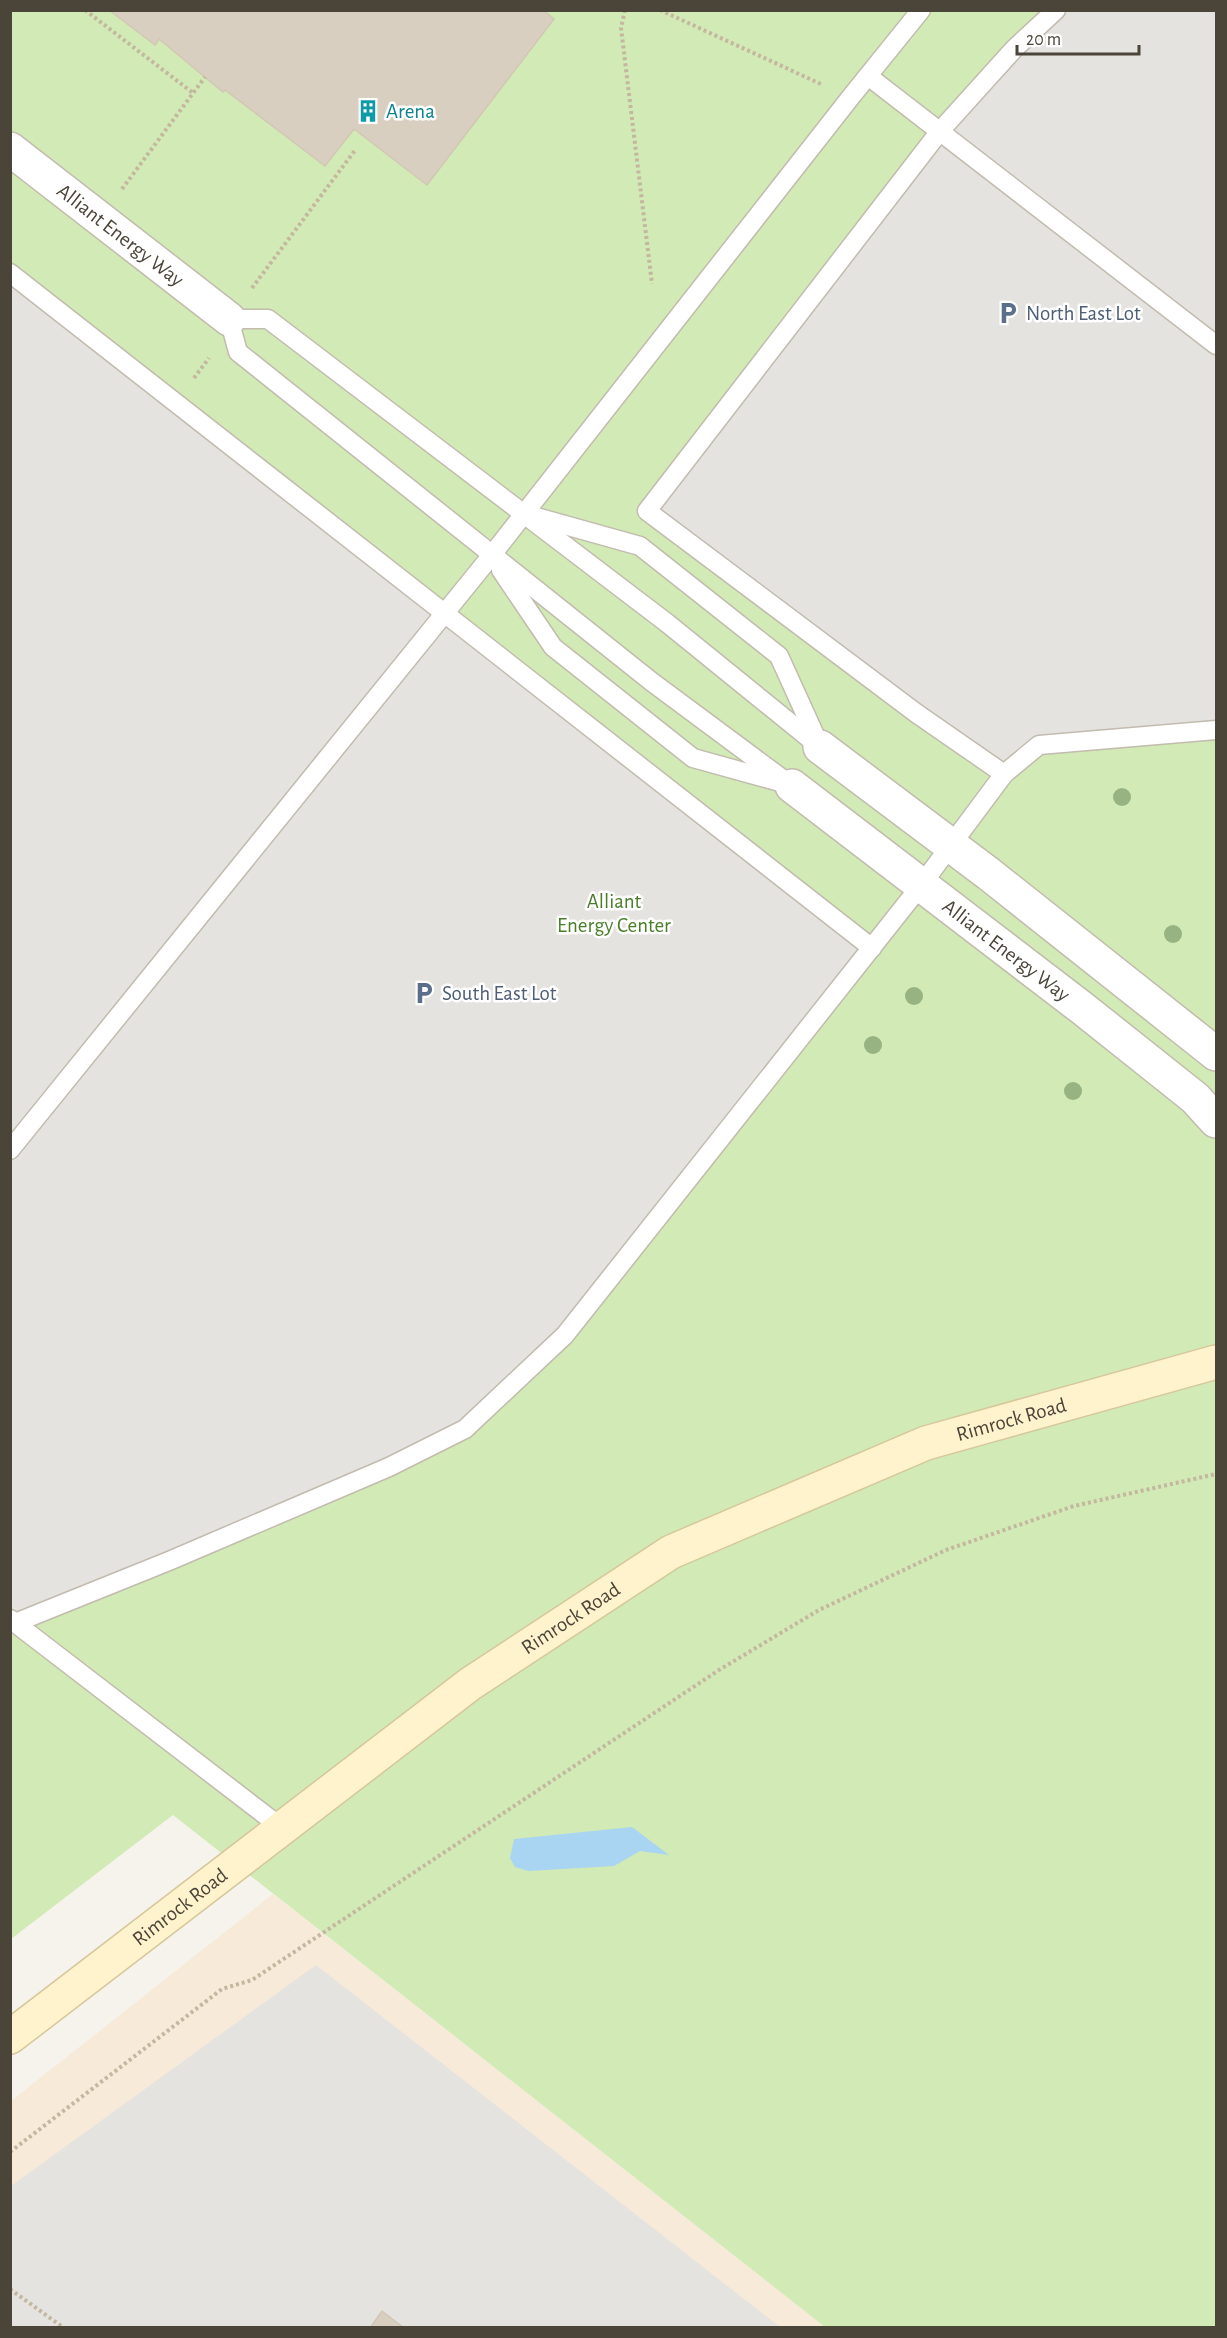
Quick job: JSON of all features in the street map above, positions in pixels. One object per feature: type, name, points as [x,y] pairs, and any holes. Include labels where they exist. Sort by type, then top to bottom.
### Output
[{"type":"main road","name":"Rimrock Road","points":[[10,2037],[470,1684],[671,1552],[926,1443],[1216,1362]]},
{"type":"street","name":"Alliant Energy Way","points":[[15,161],[100,219],[229,319]]},
{"type":"street","points":[[820,747],[951,845],[1216,1054]]},
{"type":"street","name":"Alliant Energy Way","points":[[792,786],[922,884],[1195,1098],[1216,1121]]},
{"type":"lane","points":[[10,1150],[491,556],[921,10]]},
{"type":"lane","points":[[1004,774],[916,714],[647,511],[940,131],[1014,49],[1056,10]]},
{"type":"lane","points":[[868,76],[1216,345]]},
{"type":"lane","points":[[10,273],[872,948]]},
{"type":"lane","points":[[792,786],[652,682],[491,556],[238,352],[229,319],[268,319],[668,623],[820,747]]},
{"type":"lane","points":[[525,513],[640,546],[779,656],[820,747]]},
{"type":"lane","points":[[491,556],[553,647],[693,758],[792,786]]},
{"type":"lane","points":[[13,1621],[169,1561],[389,1467],[465,1429],[565,1335],[872,948],[1004,774],[1039,745],[1216,730]]},
{"type":"lane","points":[[13,1621],[282,1828]]},
{"type":"path","points":[[85,10],[193,93]]},
{"type":"path","points":[[624,10],[621,28],[652,284]]},
{"type":"path","points":[[660,10],[850,98]]},
{"type":"path","points":[[100,219],[205,77]]},
{"type":"path","points":[[176,403],[211,356],[229,319],[356,149]]},
{"type":"path","points":[[10,2152],[222,1989],[252,1980],[719,1670],[819,1610],[946,1550],[1074,1506],[1216,1474]]},
{"type":"path","points":[[10,2289],[64,2328]]},
{"type":"shaded area","name":"North East Lot","points":[[1056,11],[1216,11],[1216,730],[1039,745],[1004,774],[647,511],[940,131]]},
{"type":"shaded area","name":"South East Lot","points":[[10,273],[872,948],[565,1335],[465,1429],[10,1619]]},
{"type":"shaded area","points":[[273,1894],[825,2327],[11,2328],[11,2101]]},
{"type":"shaded area","points":[[316,1965],[780,2327],[404,2328],[382,2311],[370,2328],[11,2327],[11,2186]]},
{"type":"green space","name":"Alliant Energy Center","points":[[11,11],[1216,11],[1216,2327],[825,2327],[173,1815],[11,1939]]},
{"type":"water","points":[[632,1827],[669,1855],[640,1851],[614,1866],[528,1871],[515,1867],[510,1858],[514,1839]]},
{"type":"building","name":"Arena","points":[[109,10],[543,10],[554,19],[427,185],[354,129],[325,166],[225,90],[223,92],[159,39],[155,45]]},
{"type":"building","points":[[382,2311],[404,2328],[370,2328]]},
{"type":"place","name":"Arena","points":[[368,111]]},
{"type":"place","name":"North East Lot","points":[[1008,313]]},
{"type":"place","name":"South East Lot","points":[[424,993]]}]
